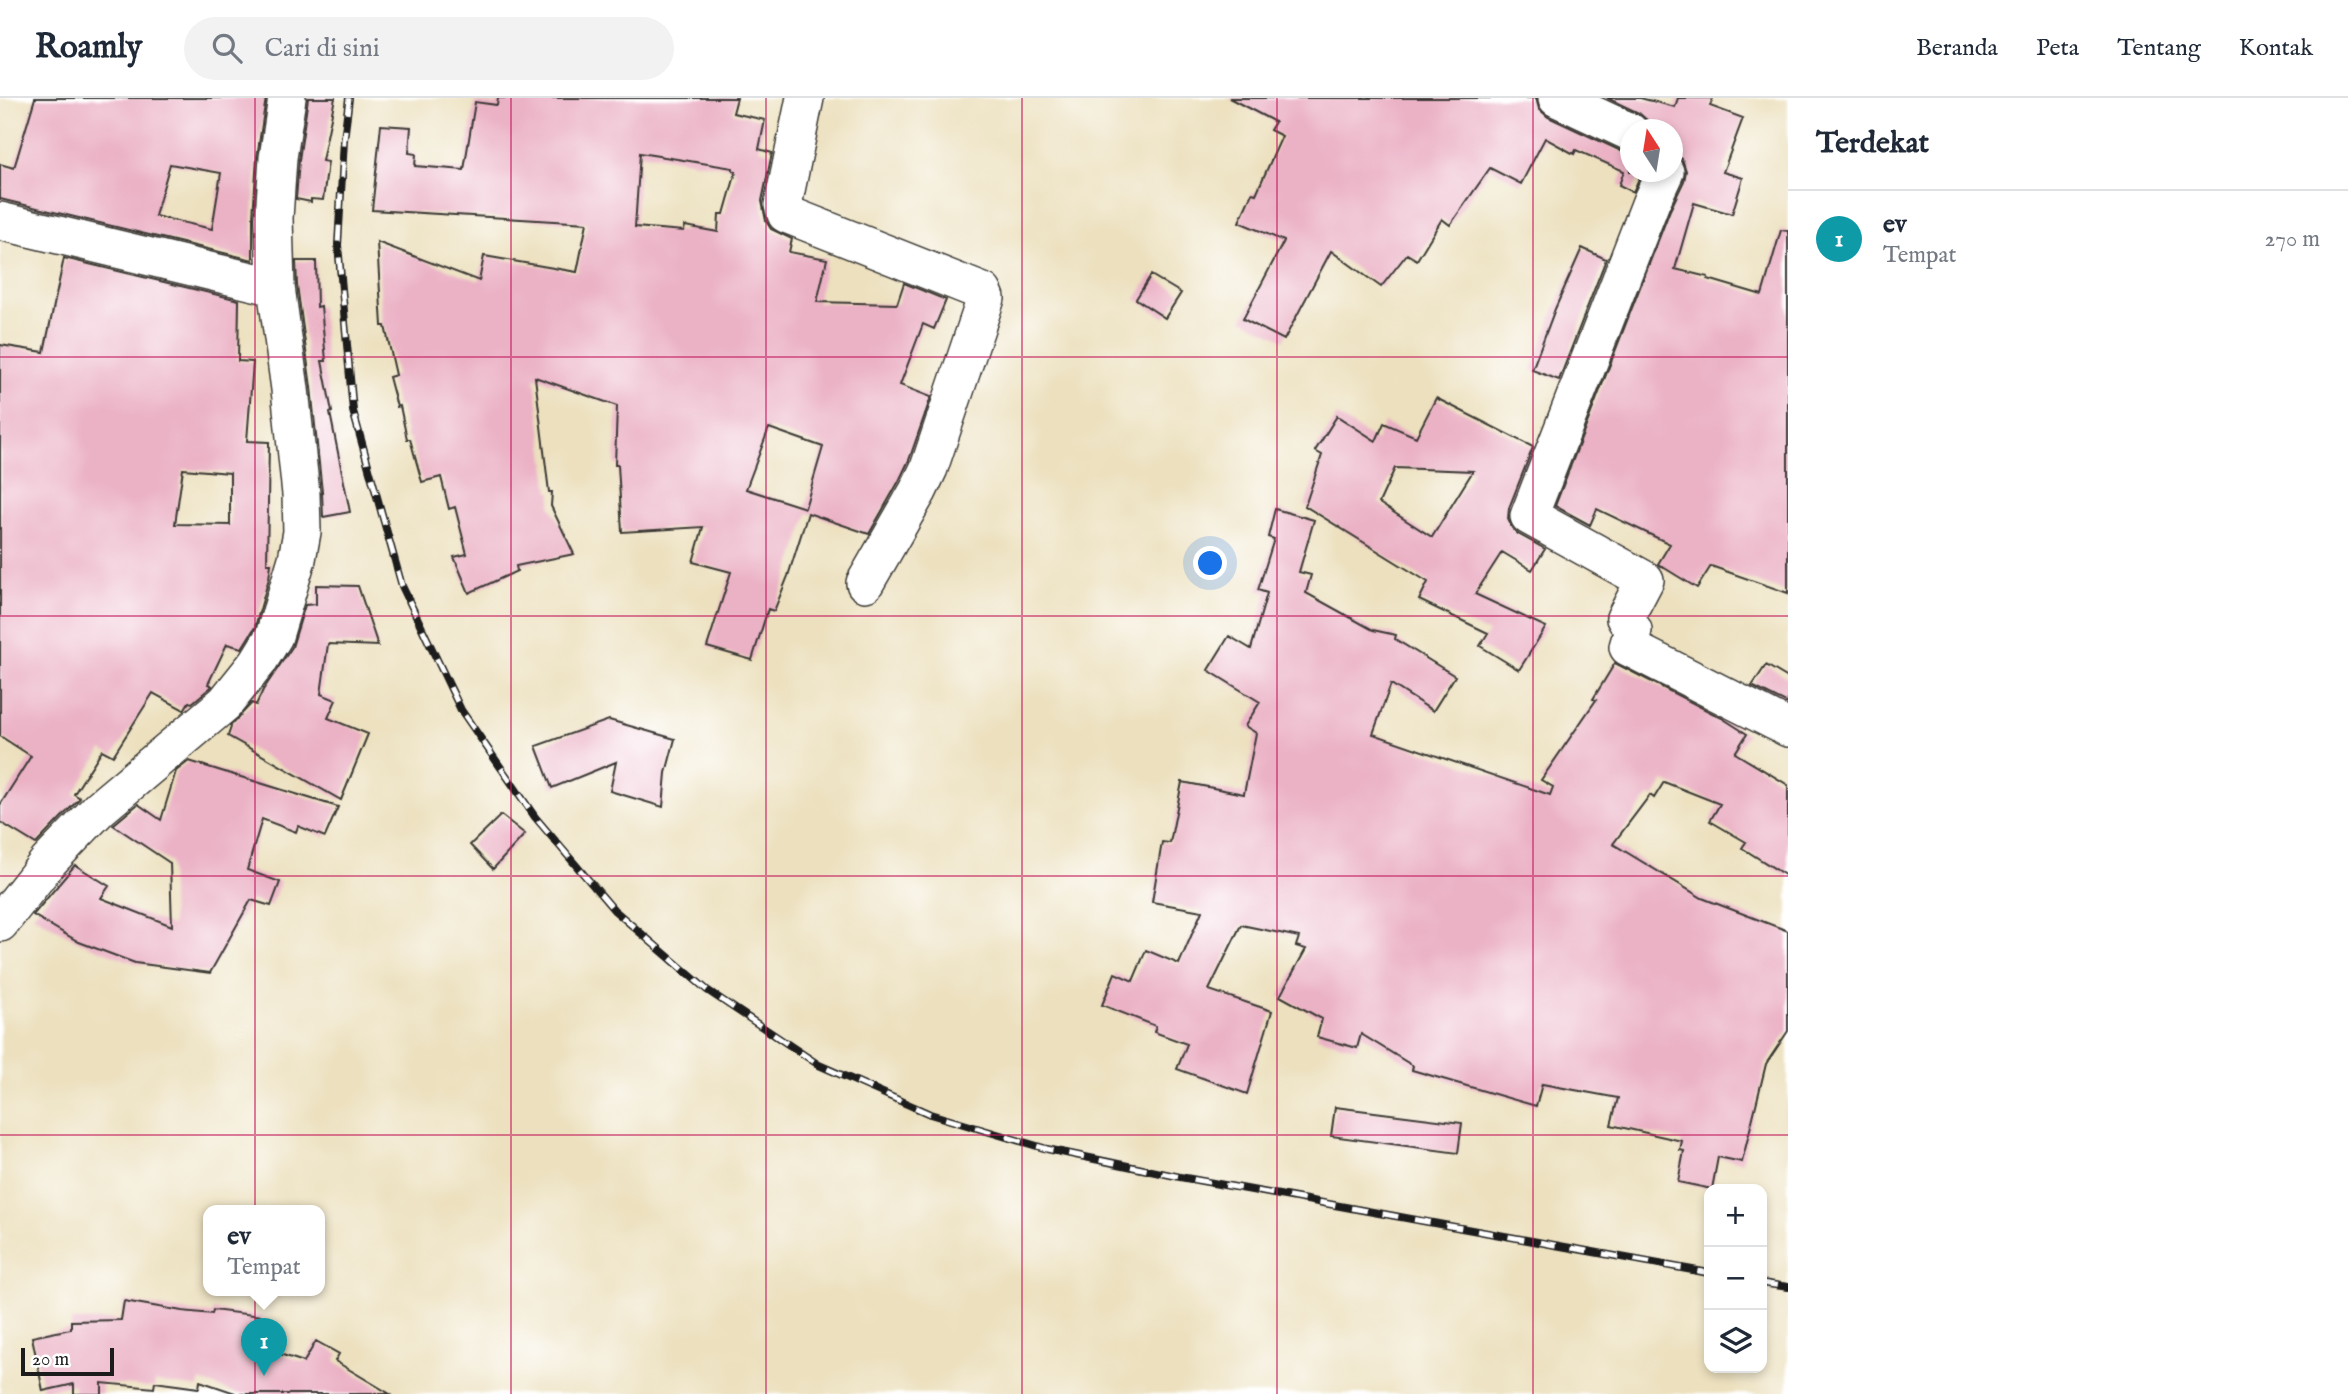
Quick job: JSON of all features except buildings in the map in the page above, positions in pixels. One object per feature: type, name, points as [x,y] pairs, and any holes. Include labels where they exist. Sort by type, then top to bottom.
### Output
[{"type":"street","points":[[0,923],[48,862],[100,808],[225,703],[258,662],[274,636],[297,559],[302,532],[301,494],[290,389],[276,287],[274,206],[287,98]]},
{"type":"street","points":[[805,98],[783,205],[786,214],[983,292],[986,298],[929,468],[914,500],[865,583]]},
{"type":"street","points":[[1557,98],[1620,127]]},
{"type":"street","points":[[1660,182],[1529,516],[1645,580],[1625,618],[1633,630],[1628,647],[1788,728]]},
{"type":"street","points":[[0,221],[276,287]]},
{"type":"railway","points":[[349,98],[338,245],[353,411],[402,586],[461,710],[535,817],[614,910],[707,990],[819,1065],[930,1114],[1047,1149],[1180,1177],[1704,1272]]},
{"type":"railway","points":[[1767,1284],[1788,1287]]},
{"type":"place","name":"ev","points":[[264,1376]]}]
